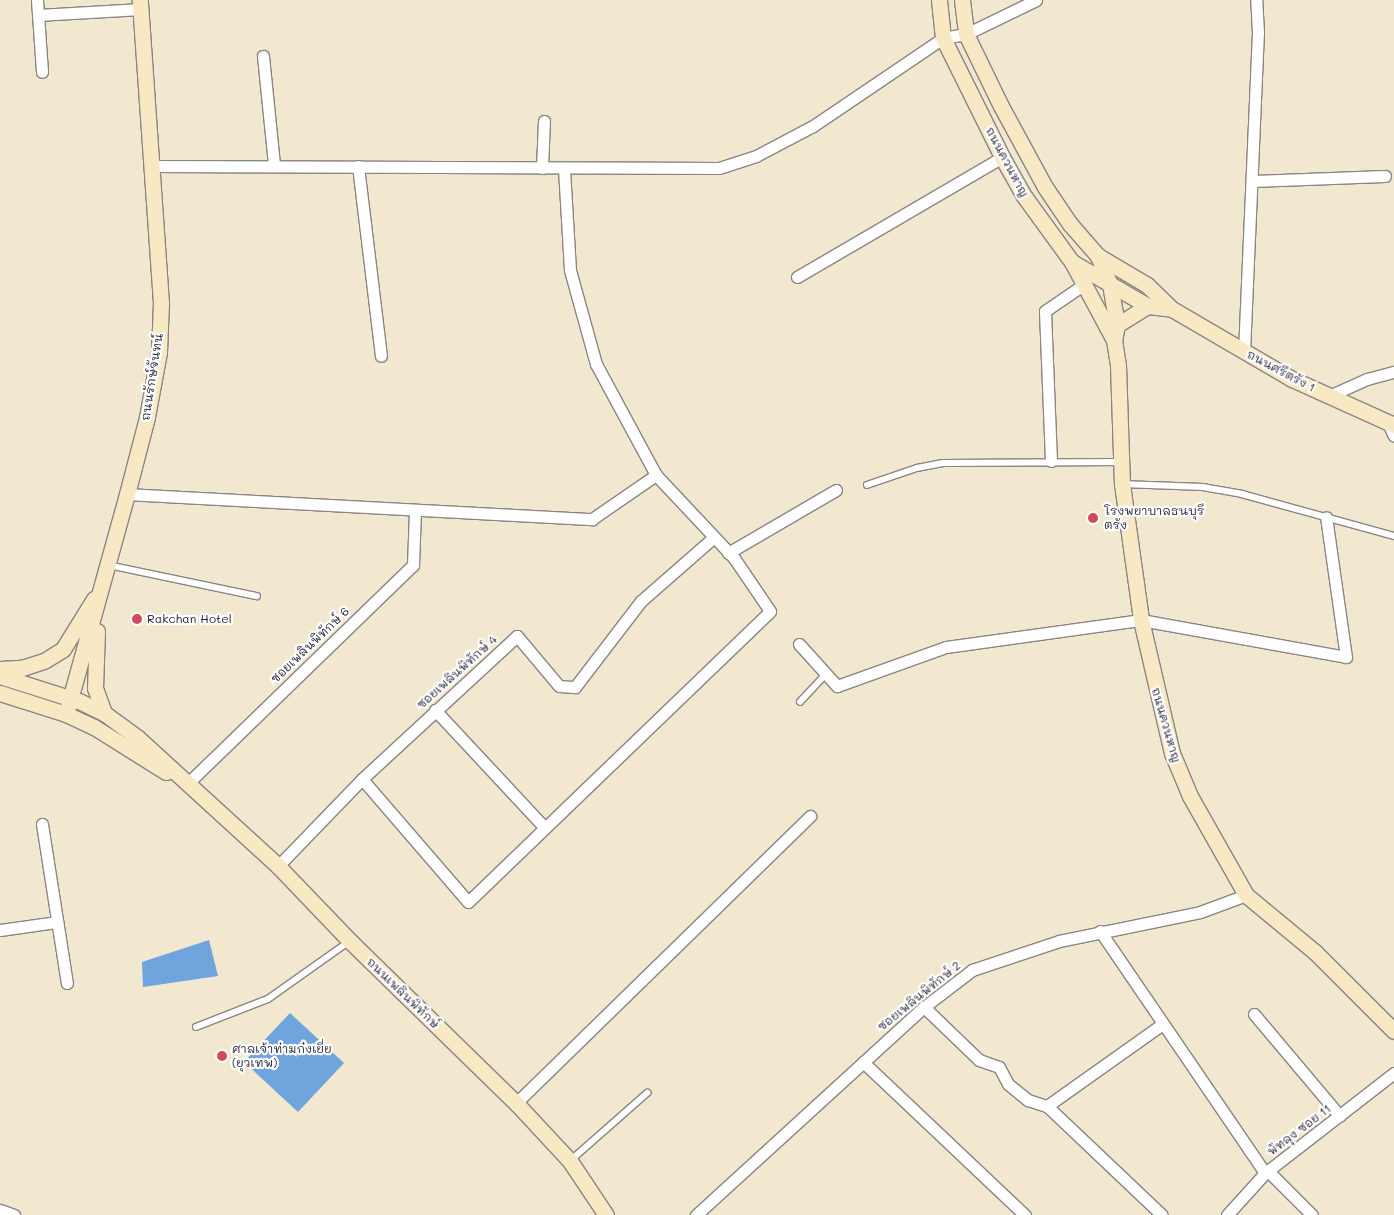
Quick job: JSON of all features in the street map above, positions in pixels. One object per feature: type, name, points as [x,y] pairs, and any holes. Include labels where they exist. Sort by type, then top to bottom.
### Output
[{"type":"main road","name":"ถนนควนหาญ","points":[[940,0],[943,38],[1002,157],[1024,196],[1072,262],[1114,340],[1118,365],[1122,484],[1141,620],[1172,753],[1208,831],[1246,895],[1316,953],[1394,1031]]},
{"type":"main road","name":"ถนนควนหาญ","points":[[962,0],[966,34],[1045,188],[1070,224],[1098,256],[1110,284],[1118,325],[1114,340]]},
{"type":"main road","name":"ถนนรักษ์จันทน์","points":[[66,714],[147,417],[159,352],[161,303],[140,4]]},
{"type":"main road","name":"ถนนศรีตรัง 1","points":[[1098,256],[1146,286],[1172,309],[1244,352],[1392,428]]},
{"type":"main road","name":"ถนนศรีตรัง 1","points":[[1072,262],[1148,306],[1172,309]]},
{"type":"main road","points":[[1118,325],[1148,306]]},
{"type":"main road","points":[[0,669],[22,668],[44,661],[63,649],[102,585]]},
{"type":"main road","points":[[102,585],[94,668],[95,688],[104,713]]},
{"type":"main road","name":"ถนนเพลินพิทักษ์","points":[[0,676],[71,699],[104,713],[138,738],[278,866],[350,941],[516,1103],[570,1161],[606,1215]]},
{"type":"main road","name":"ถนนเพลินพิทักษ์","points":[[0,693],[66,714],[94,727],[187,784]]},
{"type":"street","points":[[36,0],[42,72]]},
{"type":"street","points":[[152,166],[274,165],[564,169],[719,168],[756,156],[813,126],[943,38],[966,34],[1036,0]]},
{"type":"street","points":[[1244,352],[1252,181],[1256,0]]},
{"type":"street","points":[[38,15],[140,4]]},
{"type":"street","points":[[263,56],[274,165]]},
{"type":"street","points":[[542,168],[544,121]]},
{"type":"street","points":[[797,277],[1002,157]]},
{"type":"street","points":[[358,166],[381,356]]},
{"type":"street","points":[[362,780],[468,902],[770,611],[728,553],[656,476],[596,364],[570,270],[564,169]]},
{"type":"street","points":[[1252,181],[1384,176]]},
{"type":"street","points":[[1051,461],[1045,311],[1083,285]]},
{"type":"street","points":[[1329,396],[1367,379],[1394,372]]},
{"type":"street","points":[[127,494],[592,519],[656,476]]},
{"type":"street","points":[[728,553],[836,490]]},
{"type":"street","name":"ซอยเพลินพิทักษ์ 6","points":[[187,784],[413,564],[415,510]]},
{"type":"street","points":[[799,644],[837,686],[946,647],[1141,620],[1346,657],[1326,517]]},
{"type":"street","name":"ซอยเพลินพิทักษ์ 4","points":[[278,866],[362,780],[517,636],[559,686],[575,687],[641,601],[713,538]]},
{"type":"street","points":[[436,710],[545,828]]},
{"type":"street","points":[[516,1103],[810,816]]},
{"type":"street","points":[[42,824],[67,983]]},
{"type":"street","name":"ซอยเพลินพิทักษ์ 2","points":[[696,1215],[924,1007],[972,970],[1012,954],[1100,931],[1200,912],[1246,895]]},
{"type":"street","points":[[0,930],[57,922]]},
{"type":"street","points":[[1100,931],[1161,1024],[1266,1172],[1312,1215]]},
{"type":"street","points":[[924,1007],[979,1060],[999,1067],[1008,1084],[1028,1100],[1047,1106],[1162,1215]]},
{"type":"street","points":[[1254,1014],[1340,1116]]},
{"type":"street","points":[[1047,1106],[1161,1024]]},
{"type":"street","points":[[863,1062],[1025,1215]]},
{"type":"street","name":"พัทลุง ซอย 11","points":[[1227,1215],[1266,1172],[1394,1072]]},
{"type":"street","points":[[0,1210],[14,1215]]},
{"type":"lane","points":[[867,485],[917,468],[942,463],[1121,462]]},
{"type":"lane","points":[[1122,484],[1203,487],[1326,517],[1394,536]]},
{"type":"lane","points":[[108,565],[257,596]]},
{"type":"lane","points":[[800,702],[826,674]]},
{"type":"lane","points":[[196,1026],[268,999],[350,941]]},
{"type":"lane","points":[[570,1161],[647,1093]]},
{"type":"water","points":[[209,940],[218,976],[143,987],[142,962]]},
{"type":"water","points":[[290,1013],[344,1063],[298,1112],[244,1062]]},
{"type":"place","name":"โรงพยาบาลธนบุรี ตรัง","points":[[1093,518]]},
{"type":"place","name":"Rakchan Hotel","points":[[137,619]]},
{"type":"place","name":"ศาลเจ้าท่ามก๋งเยี่ย (ยุวเทพ)","points":[[222,1056]]}]
